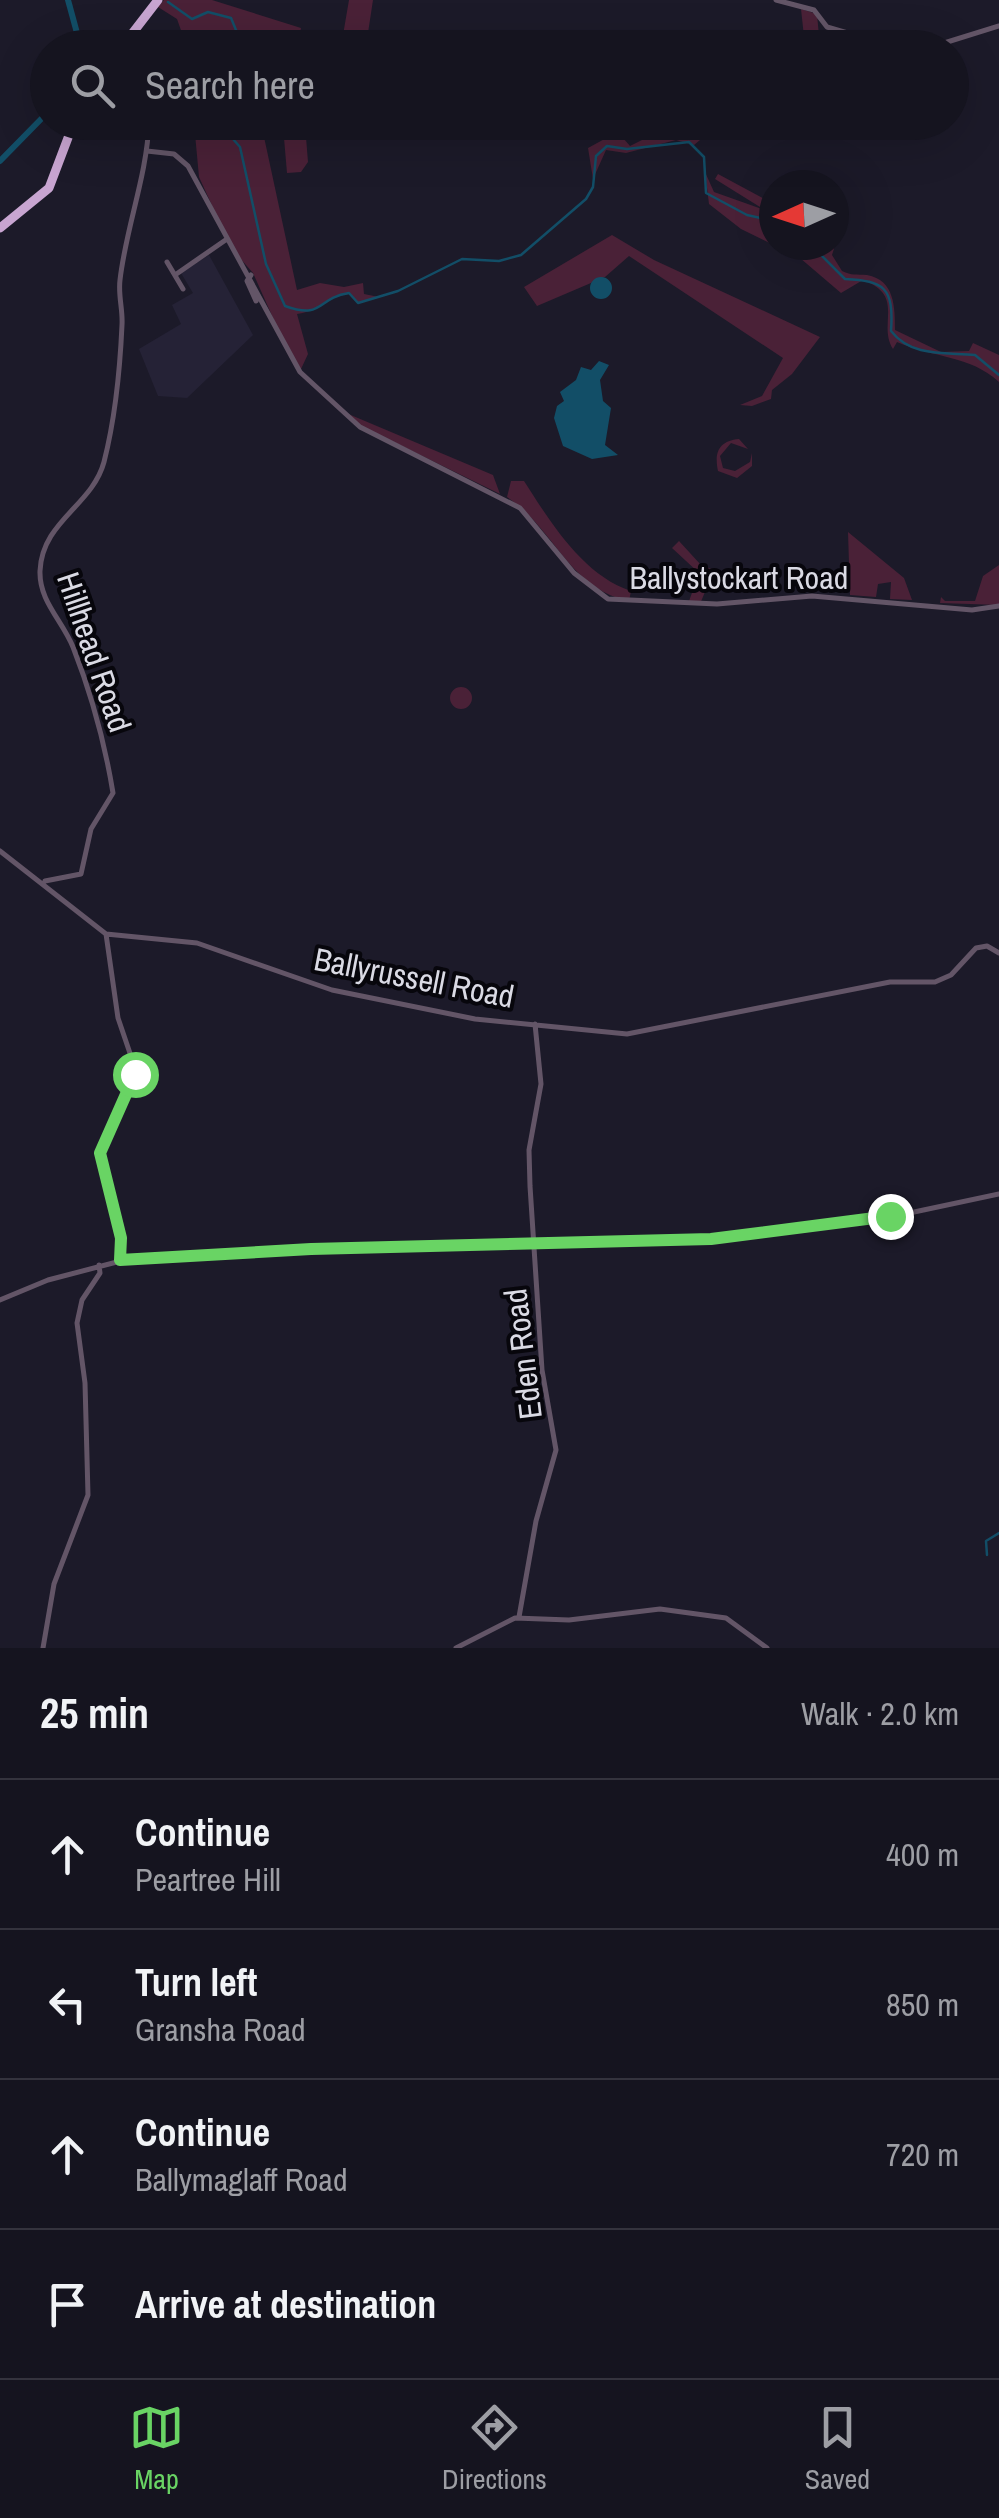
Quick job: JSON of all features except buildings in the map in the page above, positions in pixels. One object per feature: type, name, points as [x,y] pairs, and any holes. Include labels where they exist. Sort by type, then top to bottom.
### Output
[{"type":"highway","points":[[136,30],[158,0]]},
{"type":"highway","points":[[0,228],[49,188],[67,140]]},
{"type":"street","points":[[776,0],[814,10],[826,28],[833,30]]},
{"type":"street","points":[[969,35],[999,26]]},
{"type":"street","name":"Hillhead Road","points":[[44,882],[81,874],[90,830],[113,793],[95,712],[73,648],[42,590],[40,571],[43,552],[58,522],[90,492],[103,463],[123,324],[120,274],[148,140]]},
{"type":"street","name":"Ballystockart Road","points":[[147,151],[183,160],[250,275],[292,362],[352,421],[511,502],[536,524],[574,574],[608,599],[717,604],[812,596],[972,610],[999,606]]},
{"type":"street","points":[[175,275],[228,239]]},
{"type":"street","points":[[167,262],[184,288]]},
{"type":"street","points":[[250,275],[246,282],[256,301]]},
{"type":"street","points":[[0,851],[106,934],[118,1018],[135,1068],[100,1153],[121,1238],[120,1260]]},
{"type":"street","name":"Ballyrussell Road","points":[[106,934],[197,943],[332,990],[474,1019],[627,1034],[657,1031],[863,986],[935,982],[951,975],[976,948],[987,946],[999,953]]},
{"type":"street","name":"Eden Road","points":[[519,1618],[536,1521],[556,1450],[539,1337],[529,1164],[541,1084],[535,1024]]},
{"type":"street","points":[[0,1300],[120,1260],[311,1249],[723,1238],[900,1214],[999,1194]]},
{"type":"street","points":[[43,1648],[54,1584],[88,1495],[85,1383],[77,1323],[82,1300],[100,1273],[100,1265]]},
{"type":"street","points":[[456,1648],[519,1618],[569,1620],[660,1609],[726,1618],[767,1648]]},
{"type":"shaded area","points":[[164,0],[212,0],[301,28],[181,30],[177,19],[158,7]]},
{"type":"shaded area","points":[[349,0],[373,0],[368,30],[344,30]]},
{"type":"shaded area","points":[[801,9],[817,14],[818,30],[803,30]]},
{"type":"shaded area","points":[[196,140],[265,140],[297,290],[320,283],[344,287],[363,283],[364,294],[379,297],[358,303],[349,294],[297,314],[308,354],[301,369],[286,347],[253,273],[232,249],[199,177]]},
{"type":"shaded area","points":[[284,140],[306,140],[308,162],[301,172],[287,173]]},
{"type":"shaded area","points":[[603,140],[625,140],[630,146],[642,140],[676,140],[626,153],[606,150],[593,179],[588,148]]},
{"type":"shaded area","points":[[705,172],[714,192],[759,208],[759,238],[741,229],[709,204]]},
{"type":"shaded area","points":[[718,174],[759,196],[759,206],[715,179]]},
{"type":"shaded area","points":[[612,235],[654,260],[820,337],[792,374],[772,390],[771,399],[752,406],[740,405],[762,396],[783,358],[629,256],[605,277],[537,306],[524,287]]},
{"type":"shaded area","points":[[209,255],[253,335],[187,398],[158,396],[139,349],[181,324],[172,305],[193,293],[181,273]]},
{"type":"shaded area","points":[[802,260],[835,260],[842,271],[876,278],[892,296],[895,330],[941,352],[969,351],[973,343],[999,355],[999,382],[963,362],[897,342],[893,349],[884,294],[863,280],[841,293]]},
{"type":"shaded area","points":[[346,413],[493,475],[500,494],[361,426]]},
{"type":"shaded area","points":[[739,439],[748,449],[731,443],[720,456],[723,468],[735,471],[750,462],[752,453],[752,466],[737,478],[718,471],[717,458],[723,445]]},
{"type":"shaded area","points":[[511,481],[524,481],[570,546],[598,573],[631,591],[629,601],[608,594],[577,571],[524,510],[507,497]]},
{"type":"shaded area","points":[[848,532],[904,578],[912,600],[890,599],[891,582],[878,584],[876,597],[850,595]]},
{"type":"shaded area","points":[[679,541],[701,565],[714,570],[700,604],[688,604],[699,573],[672,548]]},
{"type":"shaded area","points":[[999,565],[999,605],[940,603],[941,597],[945,601],[975,601],[983,576]]},
{"type":"shaded area","points":[[461,687],[469,690],[469,706],[461,709],[453,706],[450,698],[453,690]]},
{"type":"water","points":[[601,277],[609,280],[609,296],[601,299],[593,296],[590,288],[593,280]]},
{"type":"water","points":[[599,361],[609,365],[600,380],[603,401],[611,408],[605,445],[618,455],[592,459],[563,446],[554,418],[557,406],[564,401],[560,392],[576,380],[581,367],[591,370]]},
{"type":"waterway","points":[[68,0],[76,30]]},
{"type":"waterway","points":[[168,2],[192,19],[208,12],[231,18],[236,30]]},
{"type":"waterway","points":[[0,161],[30,130]]},
{"type":"waterway","points":[[234,140],[240,147],[266,264],[285,306],[298,310],[314,309],[349,293],[358,303],[398,291],[462,259],[499,261],[521,255],[586,199],[593,187],[596,156],[607,146],[627,149],[689,142],[704,157],[706,193],[759,218]]},
{"type":"waterway","points":[[826,260],[845,279],[869,282],[884,289],[891,305],[891,331],[899,340],[919,350],[975,355],[999,375]]},
{"type":"waterway","points":[[987,1555],[986,1541],[999,1533]]},
{"type":"route","points":[[135,1074],[103,1137],[99,1162],[121,1238],[120,1260],[311,1249],[711,1239],[890,1216]]}]
